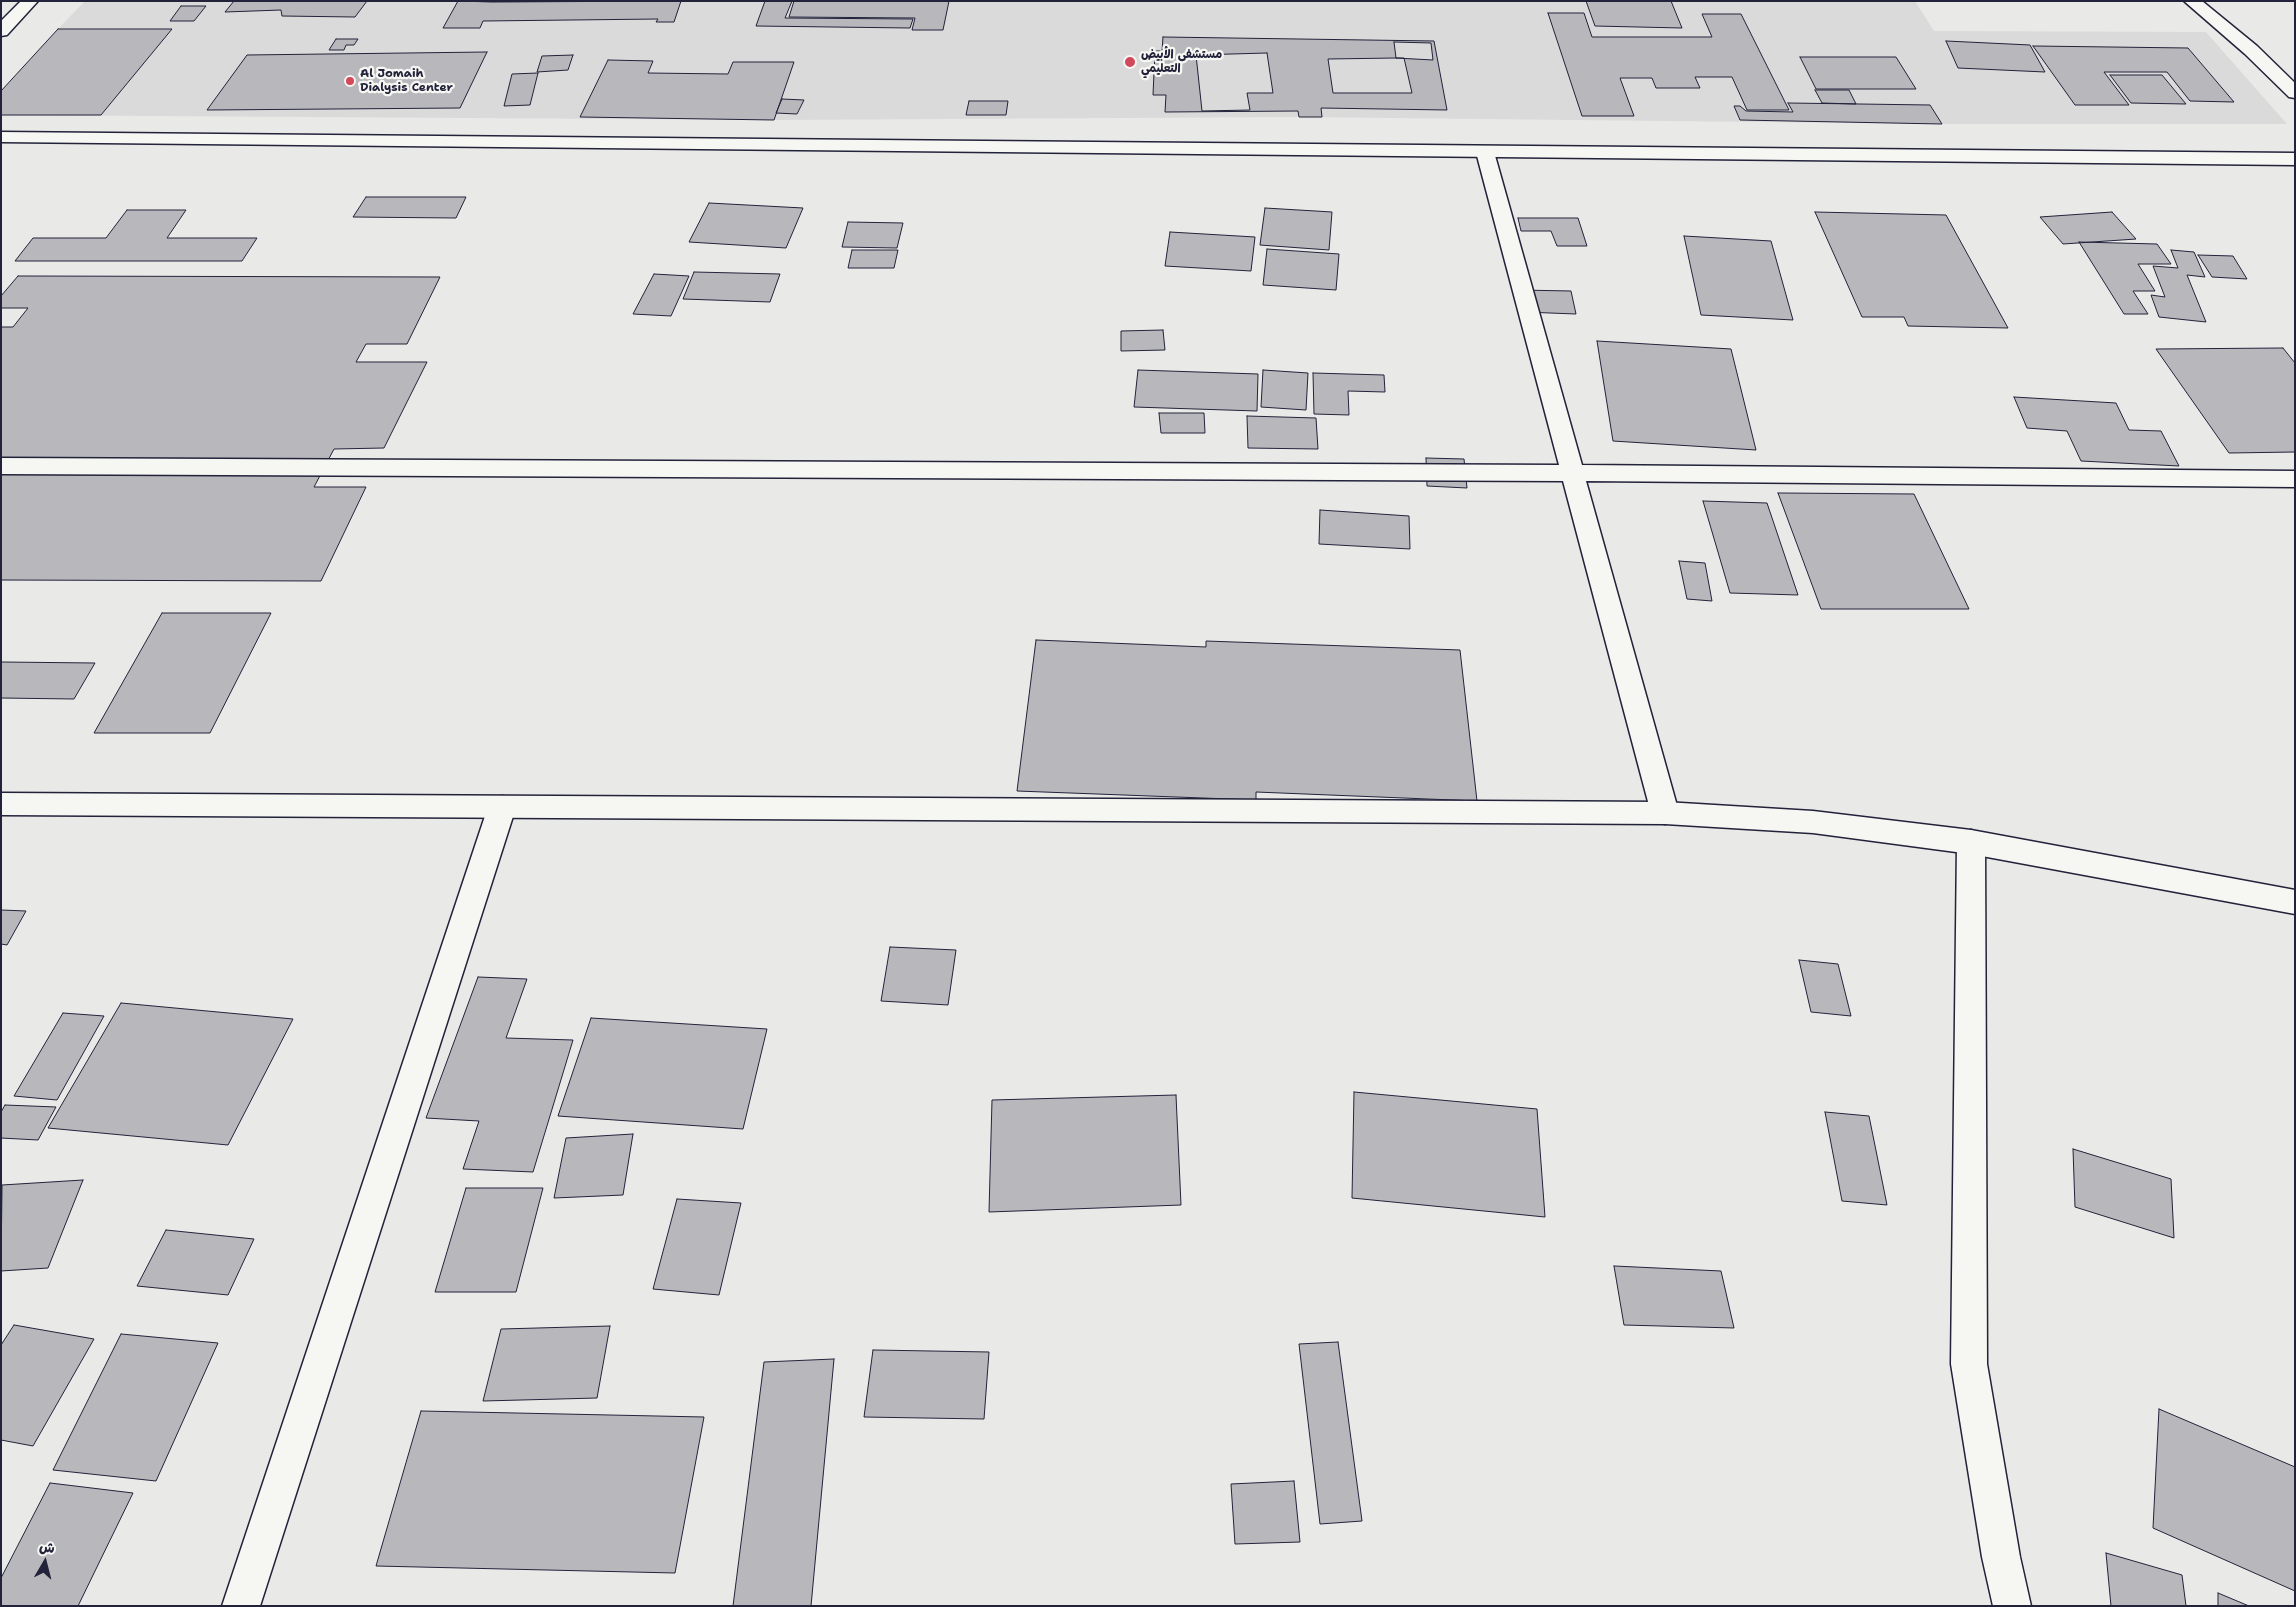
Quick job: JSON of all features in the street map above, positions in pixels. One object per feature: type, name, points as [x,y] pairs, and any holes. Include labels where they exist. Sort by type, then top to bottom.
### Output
[{"type":"street","points":[[1,31],[30,1]]},
{"type":"street","points":[[2192,1],[2251,50],[2295,93]]},
{"type":"street","points":[[1,137],[2295,158]]},
{"type":"street","points":[[1485,152],[1665,814]]},
{"type":"street","points":[[1,466],[1572,473],[2295,479]]},
{"type":"street","points":[[1,804],[1665,814],[1813,822],[1971,842],[2294,902]]},
{"type":"street","points":[[241,1606],[502,807]]},
{"type":"street","points":[[1971,842],[1969,1364],[2001,1557],[2012,1606]]},
{"type":"shaded area","name":"مستشفى الأبيض التعليمي","points":[[85,1],[1915,1],[1934,31],[2206,32],[2287,124],[1942,124],[1299,117],[774,120],[1,115],[58,29]]},
{"type":"building","points":[[234,1],[367,1],[355,17],[282,16],[281,10],[225,12]]},
{"type":"building","points":[[458,1],[681,1],[674,22],[656,22],[658,19],[483,21],[480,28],[443,28]]},
{"type":"building","points":[[765,1],[792,1],[785,18],[913,19],[910,28],[756,26]]},
{"type":"building","points":[[794,1],[949,1],[943,30],[912,30],[915,18],[789,17]]},
{"type":"building","points":[[1586,1],[1671,1],[1682,28],[1595,26]]},
{"type":"building","points":[[181,6],[206,6],[194,21],[170,21]]},
{"type":"building","points":[[1548,13],[1584,13],[1592,37],[1712,37],[1702,14],[1741,14],[1789,110],[1747,110],[1732,77],[1695,77],[1700,88],[1656,88],[1652,78],[1620,78],[1634,116],[1582,116]]},
{"type":"building","points":[[58,29],[172,29],[101,115],[1,115],[1,91]]},
{"type":"building","points":[[1163,37],[1434,41],[1447,110],[1321,108],[1322,117],[1299,117],[1298,111],[1165,112],[1166,95],[1153,95],[1155,51],[1162,51]]},
{"type":"building","points":[[336,39],[358,39],[354,45],[346,45],[344,50],[329,50]]},
{"type":"building","points":[[1946,41],[2030,45],[2045,72],[1958,68]]},
{"type":"building","points":[[1394,42],[1431,43],[1433,60],[1396,58]]},
{"type":"building","points":[[2033,46],[2188,48],[2234,102],[2190,101],[2167,72],[2104,72],[2129,105],[2075,105]]},
{"type":"building","name":"Al Jomaih Dialysis Center","points":[[487,52],[460,108],[207,110],[247,55]]},
{"type":"building","points":[[1267,53],[1273,93],[1247,93],[1250,110],[1202,111],[1196,55]]},
{"type":"building","points":[[573,55],[568,70],[537,72],[542,56]]},
{"type":"building","points":[[1800,57],[1896,57],[1916,89],[1816,89]]},
{"type":"building","points":[[1404,58],[1412,93],[1333,93],[1328,59]]},
{"type":"building","points":[[608,60],[653,61],[648,73],[728,74],[733,62],[794,62],[774,120],[580,117]]},
{"type":"building","points":[[538,73],[530,105],[504,106],[512,74]]},
{"type":"building","points":[[2110,75],[2162,75],[2186,104],[2131,103]]},
{"type":"building","points":[[1815,90],[1849,90],[1856,104],[1822,103]]},
{"type":"building","points":[[782,99],[804,100],[797,114],[776,113]]},
{"type":"building","points":[[969,101],[1008,101],[1006,115],[966,115]]},
{"type":"building","points":[[1788,103],[1930,105],[1942,124],[1740,120],[1734,106],[1740,106],[1746,111],[1793,112]]},
{"type":"building","points":[[366,197],[466,197],[456,218],[353,217]]},
{"type":"building","points":[[709,203],[803,208],[786,248],[689,242]]},
{"type":"building","points":[[1265,208],[1332,212],[1329,250],[1260,245]]},
{"type":"building","points":[[127,210],[186,210],[167,238],[257,238],[242,261],[15,261],[33,238],[106,238]]},
{"type":"building","points":[[1815,212],[1946,215],[2008,328],[1908,326],[1904,317],[1862,317]]},
{"type":"building","points":[[2112,212],[2136,239],[2063,244],[2040,217]]},
{"type":"building","points":[[1518,218],[1578,218],[1587,246],[1557,246],[1551,231],[1521,231]]},
{"type":"building","points":[[848,222],[903,223],[897,248],[842,247]]},
{"type":"building","points":[[1170,232],[1255,237],[1251,271],[1165,266]]},
{"type":"building","points":[[1684,236],[1771,241],[1793,320],[1701,315]]},
{"type":"building","points":[[2079,242],[2157,244],[2171,264],[2138,264],[2155,291],[2133,291],[2148,314],[2124,314]]},
{"type":"building","points":[[1267,249],[1339,254],[1336,290],[1263,285]]},
{"type":"building","points":[[852,250],[898,250],[894,268],[848,268]]},
{"type":"building","points":[[2171,250],[2194,252],[2205,277],[2187,275],[2206,322],[2159,317],[2151,295],[2165,297],[2153,266],[2178,268]]},
{"type":"building","points":[[2198,255],[2233,256],[2247,279],[2212,277]]},
{"type":"building","points":[[694,272],[780,274],[770,302],[683,299]]},
{"type":"building","points":[[654,274],[689,276],[671,316],[633,314]]},
{"type":"building","points":[[18,276],[440,277],[407,344],[366,344],[356,362],[427,362],[384,448],[334,449],[314,487],[366,487],[321,581],[1,580],[1,327],[13,327],[28,308],[1,308],[1,296]]},
{"type":"building","points":[[1519,290],[1571,291],[1576,314],[1524,312]]},
{"type":"building","points":[[1163,330],[1165,350],[1121,351],[1121,331]]},
{"type":"building","points":[[1597,341],[1731,349],[1756,450],[1613,441]]},
{"type":"building","points":[[2283,348],[2295,363],[2295,452],[2229,453],[2156,349]]},
{"type":"building","points":[[1138,370],[1258,374],[1257,411],[1134,407]]},
{"type":"building","points":[[1263,370],[1308,373],[1306,410],[1261,407]]},
{"type":"building","points":[[1313,373],[1384,375],[1385,392],[1348,391],[1349,415],[1314,414]]},
{"type":"building","points":[[2014,397],[2116,403],[2129,430],[2161,431],[2179,466],[2081,461],[2067,431],[2027,428]]},
{"type":"building","points":[[1159,413],[1204,413],[1205,433],[1161,433]]},
{"type":"building","points":[[1247,416],[1316,418],[1318,449],[1248,448]]},
{"type":"building","points":[[1426,458],[1464,459],[1467,488],[1427,486]]},
{"type":"building","points":[[1778,493],[1914,494],[1969,609],[1821,609]]},
{"type":"building","points":[[1703,501],[1767,503],[1798,595],[1730,593]]},
{"type":"building","points":[[1320,510],[1409,516],[1410,549],[1319,544]]},
{"type":"building","points":[[1679,561],[1705,563],[1712,601],[1687,599]]},
{"type":"building","points":[[162,613],[271,613],[210,733],[94,733]]},
{"type":"building","points":[[1036,640],[1206,647],[1206,641],[1460,650],[1477,801],[1256,792],[1256,800],[1017,791]]},
{"type":"building","points":[[1,662],[95,663],[74,699],[1,698]]},
{"type":"building","points":[[1,910],[26,911],[7,945],[1,944]]},
{"type":"building","points":[[890,947],[956,950],[948,1005],[881,1001]]},
{"type":"building","points":[[1799,960],[1838,964],[1851,1016],[1811,1012]]},
{"type":"building","points":[[478,977],[527,979],[506,1038],[573,1040],[533,1172],[463,1169],[479,1121],[426,1118]]},
{"type":"building","points":[[121,1003],[293,1019],[228,1145],[48,1128]]},
{"type":"building","points":[[63,1013],[104,1016],[57,1100],[14,1096]]},
{"type":"building","points":[[591,1018],[767,1029],[743,1129],[558,1116]]},
{"type":"building","points":[[1354,1092],[1537,1109],[1545,1217],[1352,1198]]},
{"type":"building","points":[[1176,1095],[1181,1205],[989,1212],[992,1100]]},
{"type":"building","points":[[5,1105],[56,1107],[38,1140],[1,1138],[1,1112]]},
{"type":"building","points":[[1825,1112],[1869,1116],[1887,1205],[1842,1201]]},
{"type":"building","points":[[633,1134],[623,1195],[554,1198],[566,1138]]},
{"type":"building","points":[[2073,1149],[2171,1179],[2174,1238],[2075,1207]]},
{"type":"building","points":[[83,1180],[48,1268],[1,1271],[2,1185]]},
{"type":"building","points":[[466,1188],[543,1188],[516,1292],[435,1292]]},
{"type":"building","points":[[677,1199],[741,1203],[719,1295],[653,1289]]},
{"type":"building","points":[[166,1230],[254,1239],[228,1295],[137,1286]]},
{"type":"building","points":[[1614,1266],[1721,1271],[1734,1328],[1624,1325]]},
{"type":"building","points":[[14,1325],[94,1339],[33,1446],[1,1440],[1,1345]]},
{"type":"building","points":[[610,1326],[597,1398],[483,1401],[501,1329]]},
{"type":"building","points":[[121,1334],[218,1343],[156,1481],[53,1470]]},
{"type":"building","points":[[1338,1342],[1362,1521],[1320,1524],[1299,1344]]},
{"type":"building","points":[[873,1350],[989,1352],[984,1419],[864,1417]]},
{"type":"building","points":[[834,1359],[811,1606],[733,1606],[764,1362]]},
{"type":"building","points":[[2159,1409],[2295,1467],[2295,1591],[2153,1528]]},
{"type":"building","points":[[421,1411],[704,1417],[675,1573],[376,1566]]},
{"type":"building","points":[[1294,1481],[1300,1542],[1235,1544],[1231,1484]]},
{"type":"building","points":[[50,1483],[133,1493],[78,1606],[1,1606],[1,1578]]},
{"type":"building","points":[[2106,1553],[2182,1575],[2186,1606],[2111,1606]]},
{"type":"building","points":[[2218,1593],[2249,1606],[2218,1606]]},
{"type":"place","name":"مستشفى الأبيض التعليمي","points":[[1130,62]]},
{"type":"place","name":"Al Jomaih Dialysis Center","points":[[350,81]]}]
